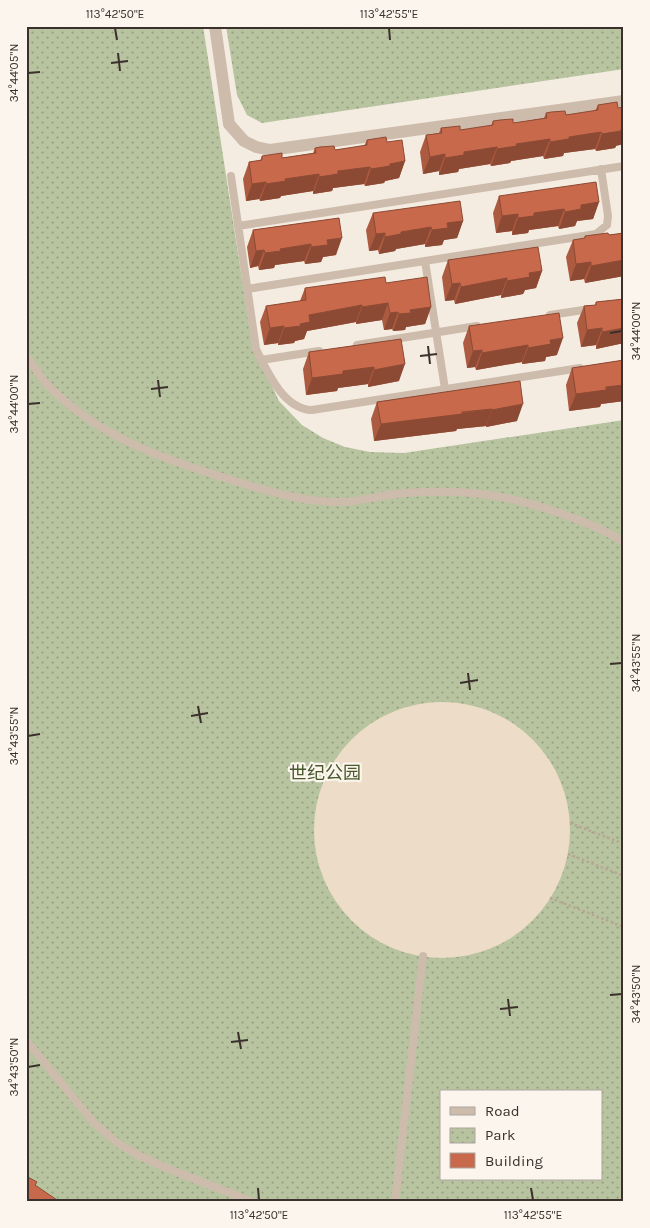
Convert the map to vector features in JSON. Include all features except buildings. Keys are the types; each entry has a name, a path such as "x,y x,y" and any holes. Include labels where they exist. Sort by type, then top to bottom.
{"street":[{"path":"215,26 229,124 244,141 256,147 270,150 624,101"}],"lane":[{"path":"238,226 624,166"},
{"path":"247,289 596,234 607,225 608,216 601,169"},
{"path":"231,176 256,349 284,396 304,410 586,367"},
{"path":"425,261 445,389"},
{"path":"545,316 594,308"},
{"path":"349,346 486,325"},
{"path":"262,360 330,349"},
{"path":"26,356 45,382 57,394 83,415 113,434 130,444 160,456 218,476 288,496 338,502 432,491 478,492 506,496 580,520 624,542"},
{"path":"395,1202 423,956"},
{"path":"26,1040 94,1123 119,1144 164,1167 253,1202"}],"path":[{"path":"570,823 624,844"},
{"path":"568,854 624,876"},
{"path":"550,898 624,927"}],"green space":[{"name":"世纪公园","path":"26,26 203,26 252,344 279,401 302,425 323,438 345,447 370,452 404,453 624,420 624,1202 33,1202 26,1197"},
{"path":"226,26 624,26 624,69 262,123 247,115 237,95"}],"shaded area":[{"path":"442,702 479,708 502,717 523,731 541,749 560,781 567,805 570,830 564,867 555,890 541,911 523,929 491,948 467,955 442,958 405,952 382,943 361,929 343,911 324,879 317,855 314,830 320,793 329,770 343,749 361,731 393,712 417,705"}]}
